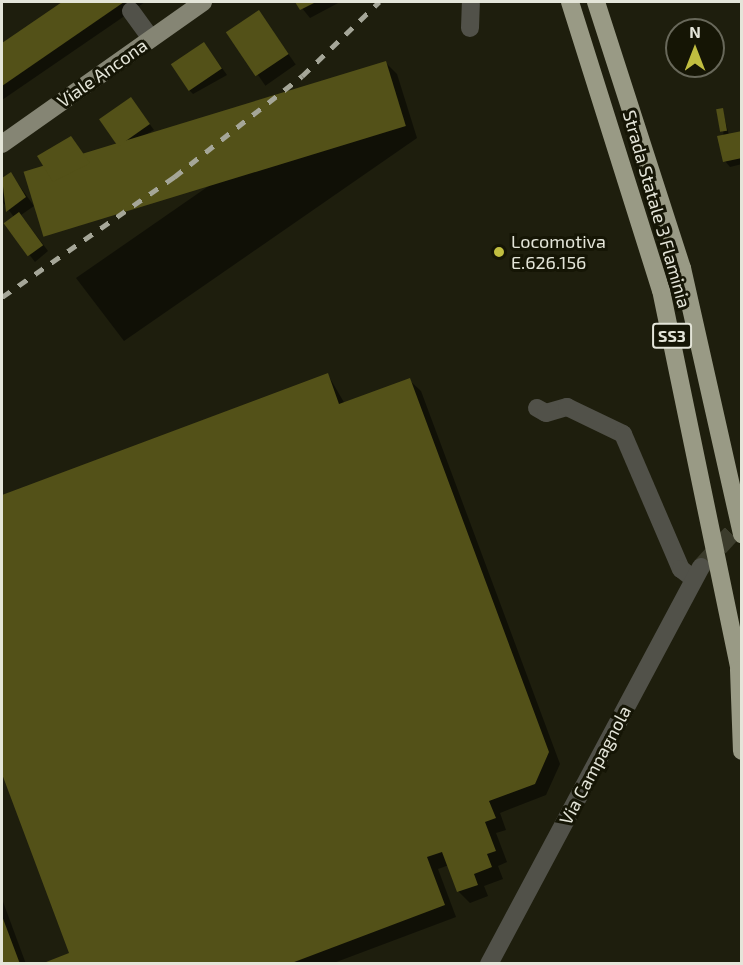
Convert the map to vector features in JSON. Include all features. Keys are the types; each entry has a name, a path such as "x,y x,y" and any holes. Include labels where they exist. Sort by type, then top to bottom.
{"highway":[{"name":"Strada Statale 3 Flaminia","path":"570,2 661,290 740,672 741,751"},
{"name":"Strada Statale 3 Flaminia","path":"596,2 682,268 741,534"}],"main road":[{"name":"Viale Ancona","path":"2,142 203,2"}],"street":[{"path":"470,28 471,4"},
{"path":"131,11 150,39"},
{"name":"Via Campagnola","path":"489,963 698,573 681,569 623,434 567,407 546,413 537,408"}],"building":[{"path":"62,2 124,2 2,86 2,43"},
{"path":"295,2 316,2 300,10"},
{"path":"259,10 289,54 255,76 226,32"},
{"path":"204,42 222,69 189,91 171,64"},
{"path":"386,61 406,126 43,237 24,172"},
{"path":"131,97 150,124 118,146 99,119"},
{"path":"723,108 727,131 720,132 716,109"},
{"path":"742,131 742,158 723,162 717,136"},
{"path":"71,136 90,163 53,182 37,156"},
{"path":"11,172 26,197 6,212 2,178"},
{"path":"19,212 43,245 28,256 4,223"},
{"path":"328,373 339,404 410,378 549,752 535,784 489,801 496,818 485,822 496,851 487,854 492,867 474,874 478,885 457,892 442,852 427,857 445,905 289,964 41,964 69,953 2,774 2,495"},
{"path":"2,916 20,964 2,964"}],"tunnel":[{"path":"701,567 742,522"}],"railway":[{"path":"2,297 174,177 302,76 379,2"}],"place":[{"name":"Locomotiva E.626.156","path":"499,252"}]}
